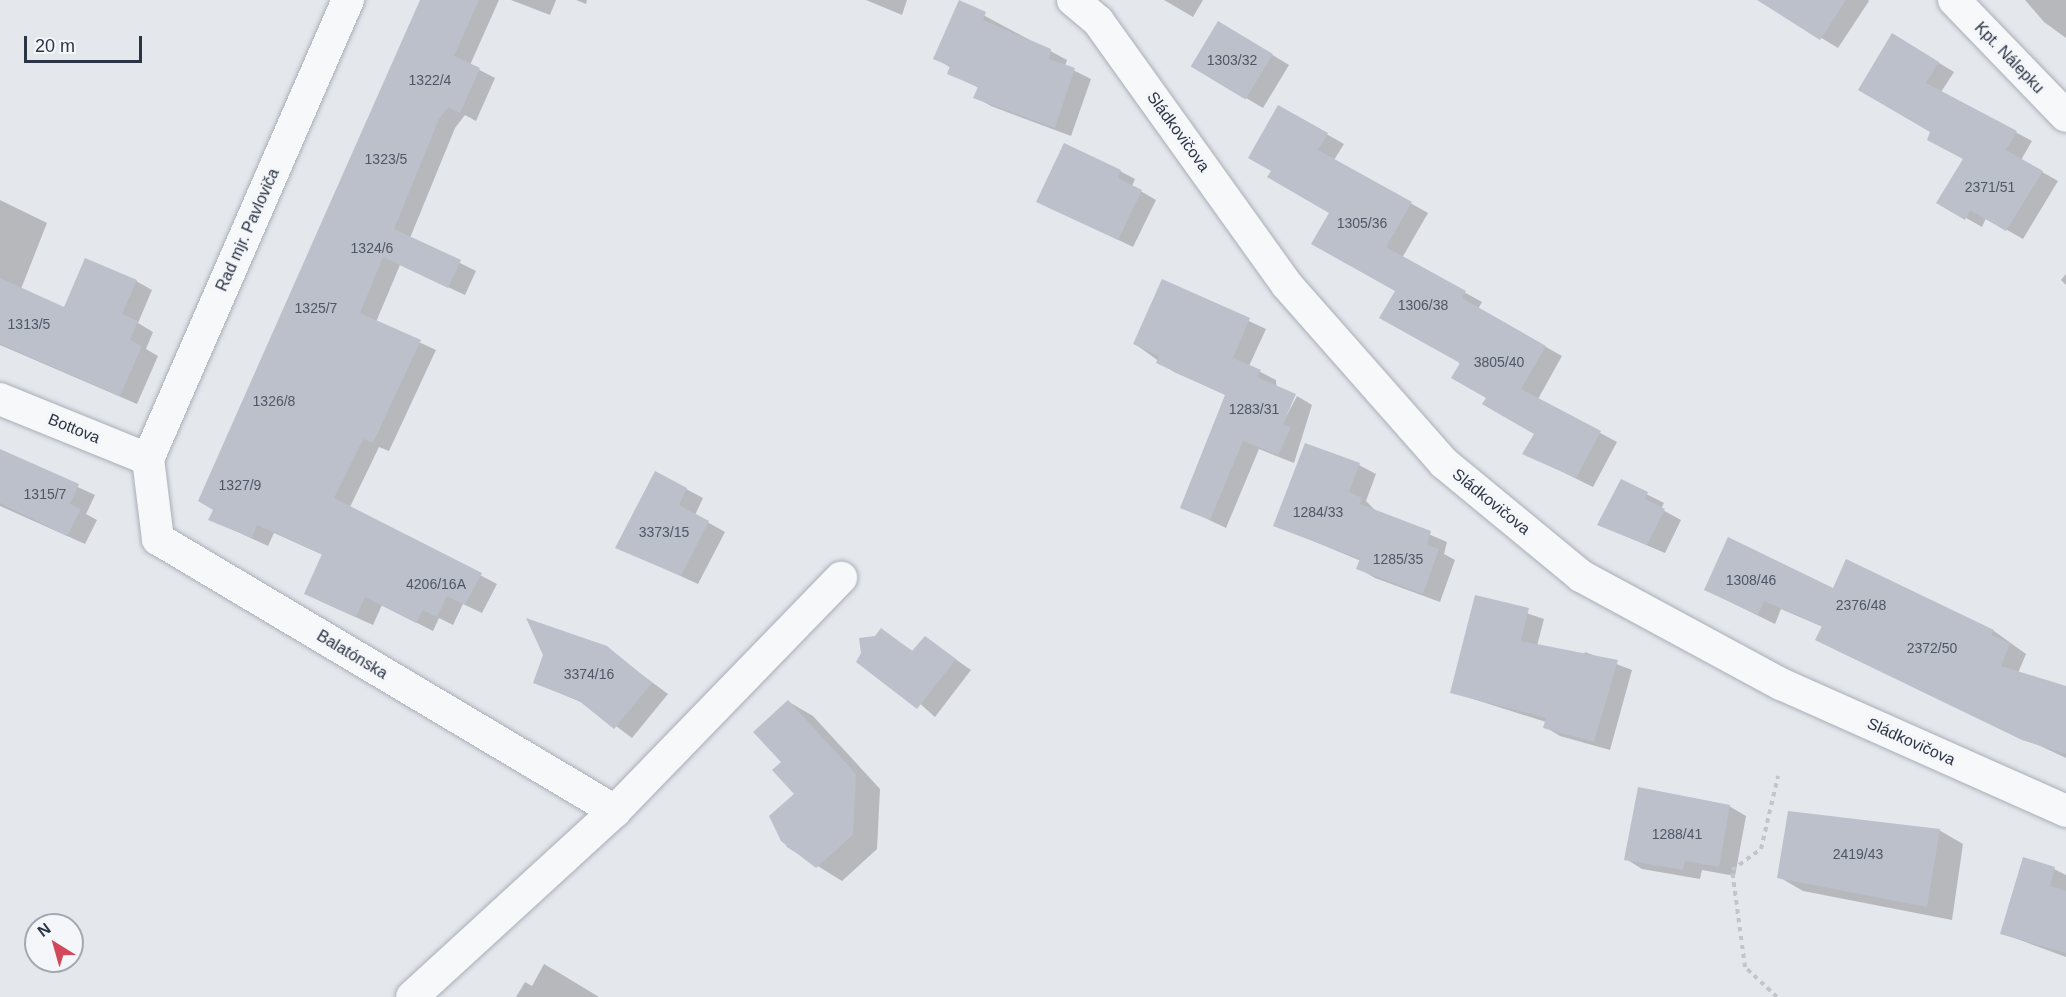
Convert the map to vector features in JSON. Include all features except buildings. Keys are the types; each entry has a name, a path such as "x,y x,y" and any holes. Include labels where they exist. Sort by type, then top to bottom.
{"street":[{"name":"Rad mjr. Pavloviča","path":"148,459 348,0"},
{"name":"Sládkovičova","path":"1073,0 1098,21 1287,285 1420,436 1444,463 1581,576 1780,684 2066,811"},
{"name":"Kpt. Nálepku","path":"1954,0 2066,116"},
{"name":"Bottova","path":"0,399 148,459"},
{"name":"Balatónska","path":"148,459 158,539 615,811"},
{"path":"412,997 615,811 841,578"}],"path":[{"path":"1777,997 1745,967 1732,870 1761,849 1778,776"}]}
